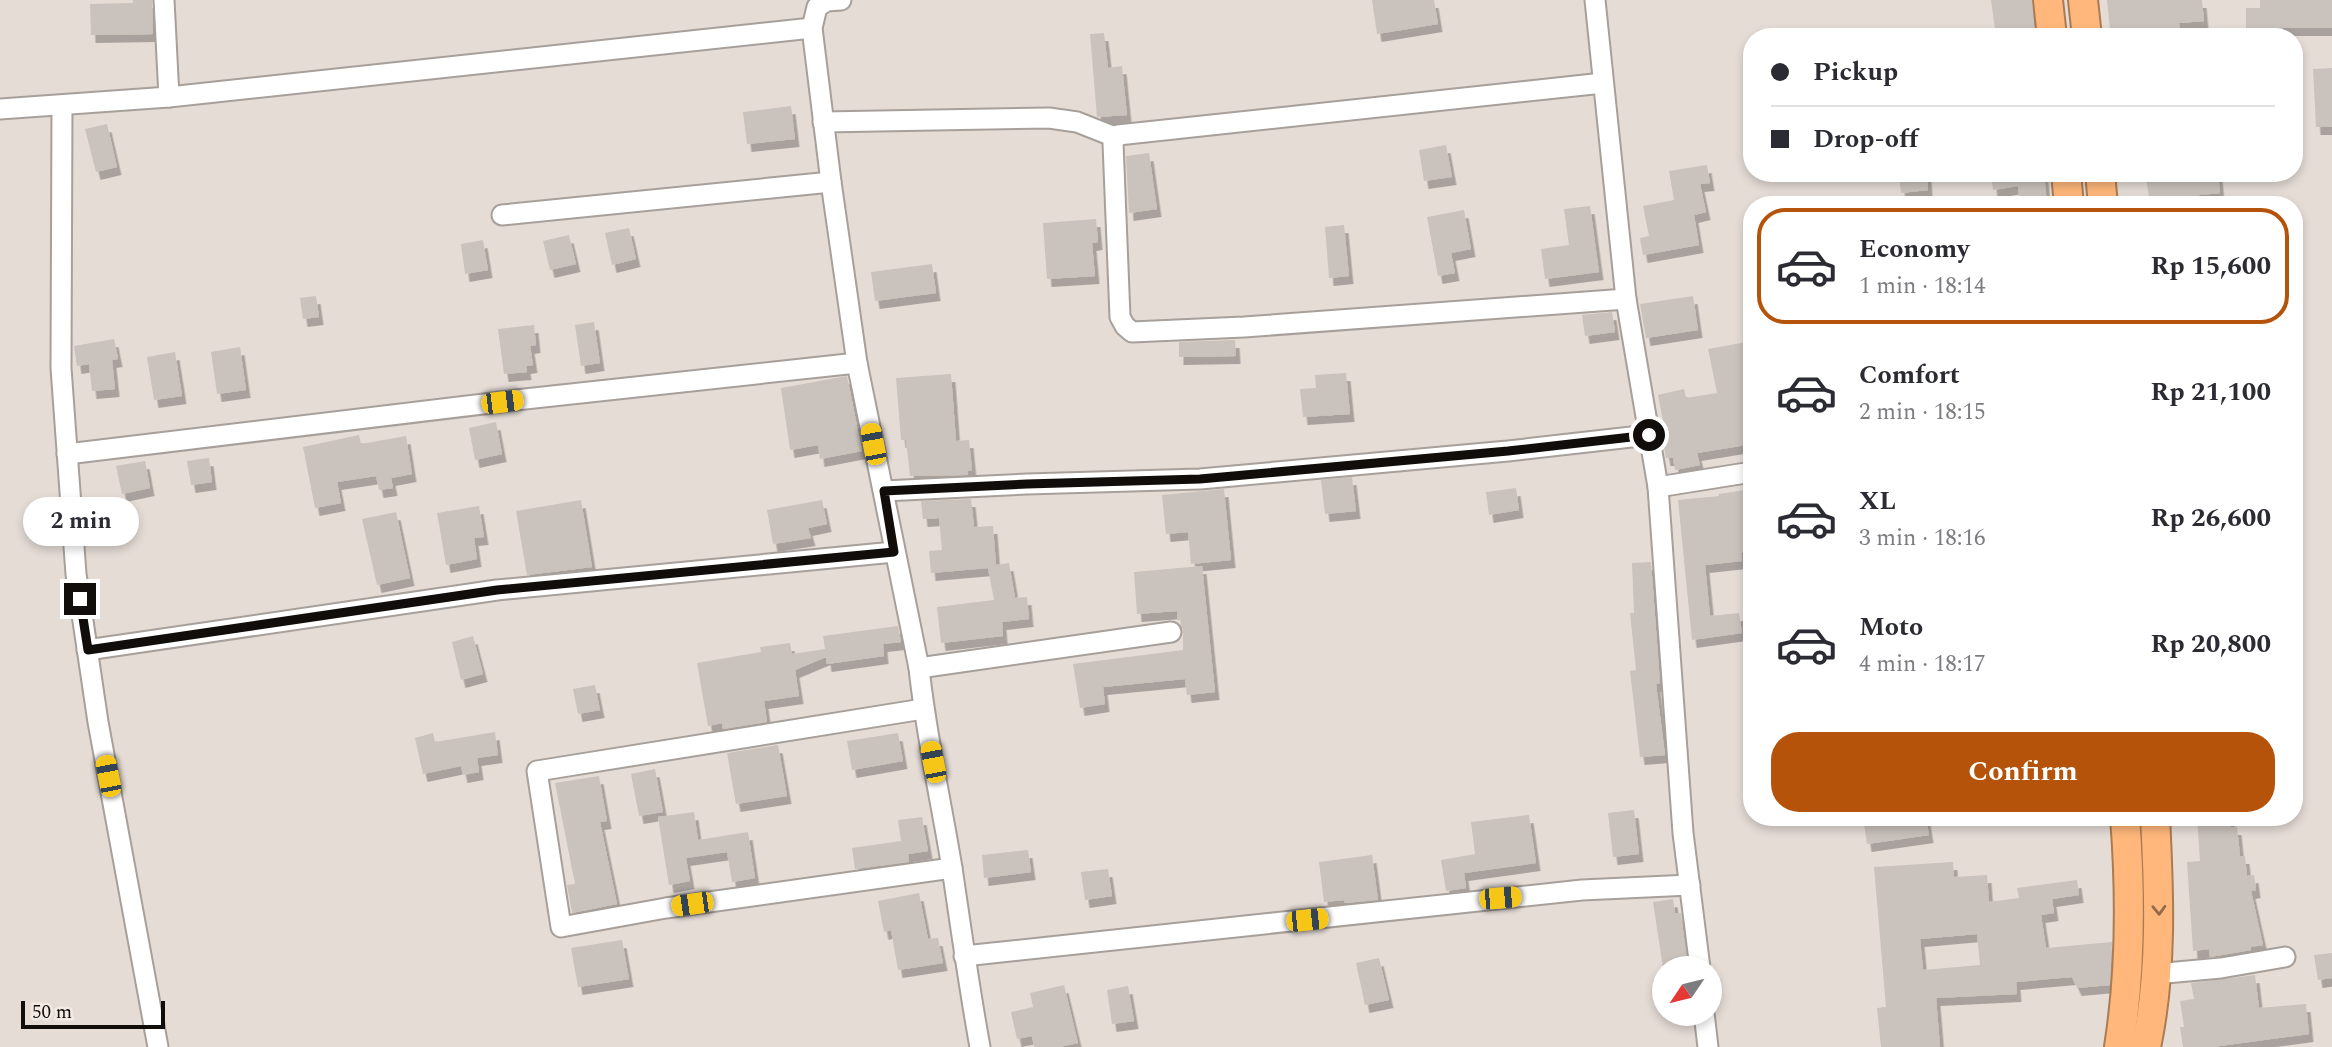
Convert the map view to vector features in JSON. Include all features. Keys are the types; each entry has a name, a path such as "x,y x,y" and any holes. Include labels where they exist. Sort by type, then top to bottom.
{"highway":[{"path":"2048,0 2051,28"},
{"path":"2083,0 2086,28"},
{"path":"2119,1047 2127,993 2129,859 2126,826"},
{"path":"2146,1047 2151,1023 2159,932 2155,826"},
{"path":"2129,859 2157,856"}],"street":[{"path":"164,0 169,97"},
{"path":"0,109 169,97 811,13 824,2 841,0"},
{"path":"1595,0 1626,299 1658,487 1680,795 1699,956"},
{"path":"811,13 823,122 857,363 919,668 923,709 952,868 980,1047"},
{"path":"1603,83 1122,133 1115,137 1113,143 1120,317 1132,332 1269,325 1626,299"},
{"path":"62,105 61,369 76,574 98,722 158,1047"},
{"path":"823,122 1049,118 1077,122 1115,137"},
{"path":"502,215 831,181"},
{"path":"67,454 525,399 857,363"},
{"path":"884,491 1200,479 1508,451 1649,435"},
{"path":"1658,487 1743,473"},
{"path":"88,650 497,590 894,552"},
{"path":"919,668 1171,632"},
{"path":"923,709 537,771 561,927 666,908 952,868"},
{"path":"964,956 1582,890 1690,885"},
{"path":"2155,974 2221,968 2285,957"},
{"path":"1705,1026 1707,1047"}],"building":[{"path":"133,0 152,0 153,34 91,35 90,4 133,3"},
{"path":"1372,0 1434,0 1438,24 1377,34"},
{"path":"1991,0 2032,0 2034,28 1995,28"},
{"path":"2107,0 2202,0 2204,21 2179,23 2179,28 2110,28"},
{"path":"2260,0 2332,0 2332,28 2246,28 2246,8 2260,8"},
{"path":"1104,33 1108,68 1122,66 1127,115 1097,117 1090,34"},
{"path":"2332,68 2332,127 2316,127 2313,69"},
{"path":"791,106 795,139 747,144 743,112"},
{"path":"107,124 117,167 96,172 85,129"},
{"path":"1446,145 1452,177 1424,181 1419,150"},
{"path":"1149,153 1157,209 1129,213 1126,156"},
{"path":"1707,165 1710,183 1700,184 1706,212 1694,215 1699,245 1643,255 1640,238 1649,236 1643,206 1674,200 1669,171"},
{"path":"1900,182 1928,182 1928,190 1901,193"},
{"path":"1992,182 2045,182 2046,196 2019,196 2018,186 1993,190"},
{"path":"2147,182 2219,182 2220,193 2199,196 2149,196"},
{"path":"1590,206 1599,272 1545,279 1541,249 1569,245 1564,209"},
{"path":"1464,210 1471,249 1451,253 1455,273 1438,276 1427,217"},
{"path":"1096,219 1098,242 1092,243 1095,276 1047,279 1043,223"},
{"path":"1344,225 1349,276 1329,278 1325,227"},
{"path":"629,228 636,259 612,265 605,233"},
{"path":"569,235 576,264 550,270 543,241"},
{"path":"483,240 488,270 465,274 461,244"},
{"path":"932,264 936,293 875,301 871,272"},
{"path":"316,296 319,317 303,319 300,298"},
{"path":"1693,296 1698,330 1646,338 1640,304"},
{"path":"1612,312 1615,332 1585,336 1582,315"},
{"path":"594,322 600,363 581,366 575,325"},
{"path":"534,325 536,345 530,346 533,365 526,366 527,372 504,374 498,329"},
{"path":"114,339 118,359 112,360 115,389 92,391 89,364 77,366 74,346"},
{"path":"1235,340 1236,356 1179,357 1179,342"},
{"path":"1743,343 1743,445 1697,453 1700,465 1675,470 1673,458 1666,458 1662,437 1666,436 1658,395 1684,389 1686,398 1717,393 1708,349"},
{"path":"240,347 246,390 217,394 211,352"},
{"path":"175,352 182,396 154,400 147,357"},
{"path":"1346,373 1350,414 1303,417 1300,389 1316,388 1315,375"},
{"path":"951,374 956,441 969,440 972,470 968,471 968,475 910,476 906,440 901,440 896,378"},
{"path":"847,376 862,451 820,459 818,445 790,450 781,388"},
{"path":"496,422 502,454 475,460 469,428"},
{"path":"359,435 361,444 406,436 412,474 391,478 393,488 379,490 376,476 337,482 341,503 315,508 303,447"},
{"path":"209,458 212,482 191,485 187,461"},
{"path":"145,461 150,488 122,494 116,466"},
{"path":"1352,477 1356,511 1325,514 1321,480"},
{"path":"1516,488 1519,510 1489,515 1486,492"},
{"path":"1224,489 1231,560 1191,564 1188,532 1166,534 1162,495"},
{"path":"1743,490 1743,553 1742,561 1705,565 1710,616 1739,613 1742,633 1692,640 1678,500"},
{"path":"971,499 974,527 993,526 996,565 1009,563 1015,598 1027,597 1029,619 1002,622 1003,636 941,643 937,607 994,600 988,568 931,573 929,551 942,550 939,518 923,519 921,501"},
{"path":"581,500 592,567 527,575 516,511"},
{"path":"822,500 827,524 808,528 811,538 773,544 767,510"},
{"path":"479,506 484,537 474,538 477,559 446,565 437,513"},
{"path":"396,512 410,578 377,585 362,519"},
{"path":"1651,562 1660,683 1656,684 1665,755 1640,757 1630,671 1636,670 1630,613 1634,613 1632,563"},
{"path":"1202,566 1215,692 1187,695 1185,679 1103,687 1105,704 1080,708 1073,664 1183,650 1183,630 1180,620 1177,620 1177,611 1137,614 1134,572"},
{"path":"898,626 901,642 883,644 884,656 827,664 826,657 795,670 799,696 764,701 767,722 723,729 722,723 708,726 697,663 761,652 760,647 790,643 792,654 825,649 823,636"},
{"path":"473,636 483,674 461,680 452,642"},
{"path":"595,685 600,710 578,714 573,689"},
{"path":"495,732 498,755 477,758 479,772 463,775 461,766 423,774 415,738 433,733 435,742"},
{"path":"898,733 903,761 852,770 847,741"},
{"path":"778,745 787,796 736,804 727,753"},
{"path":"655,769 663,812 639,816 631,774"},
{"path":"599,776 607,821 600,822 617,904 572,913 567,885 575,884 555,783"},
{"path":"1634,810 1639,854 1613,857 1608,813"},
{"path":"694,812 698,840 748,832 755,878 732,882 727,852 686,858 690,881 669,885 658,817"},
{"path":"1529,815 1536,863 1464,873 1466,888 1446,891 1441,860 1475,854 1471,822"},
{"path":"922,817 928,851 908,854 909,862 855,869 852,848 901,841 898,820"},
{"path":"1864,826 1928,826 1929,835 1867,844"},
{"path":"2198,826 2237,827 2240,856 2245,856 2247,876 2254,875 2256,890 2251,891 2263,945 2251,947 2251,950 2210,957 2209,949 2193,951 2187,862 2200,861"},
{"path":"1028,850 1031,872 984,878 982,855"},
{"path":"1372,855 1378,900 1324,902 1319,862"},
{"path":"1953,862 1954,877 1987,875 1989,902 2019,898 2017,888 2077,880 2079,895 2052,899 2054,913 2041,915 2046,948 2112,942 2110,985 2077,988 2072,977 2016,982 2017,994 1936,998 1940,1047 1881,1047 1877,1008 1886,1007 1874,867","holes":["1977,934 1980,965 1923,970 1920,939"]},
{"path":"1108,869 1112,896 1085,900 1081,872"},
{"path":"919,893 928,939 938,938 943,963 898,970 891,930 884,932 878,901"},
{"path":"1673,899 1675,913 1681,913 1686,956 1661,956 1653,902"},
{"path":"622,940 629,979 578,987 571,948"},
{"path":"2332,953 2332,978 2318,980 2314,955"},
{"path":"1379,958 1389,1000 1365,1005 1356,963"},
{"path":"2255,975 2259,1008 2306,1004 2309,1034 2212,1047 2183,1047 2180,1027 2184,1027 2180,1001 2194,999 2191,983"},
{"path":"1064,985 1078,1043 1059,1047 1034,1047 1032,1036 1017,1039 1011,1012 1033,1007 1030,993"},
{"path":"1128,986 1134,1021 1112,1024 1107,990"}],"route":[{"path":"80,599 88,650 497,590 894,552 884,491 1200,479 1508,451 1649,435"}]}
